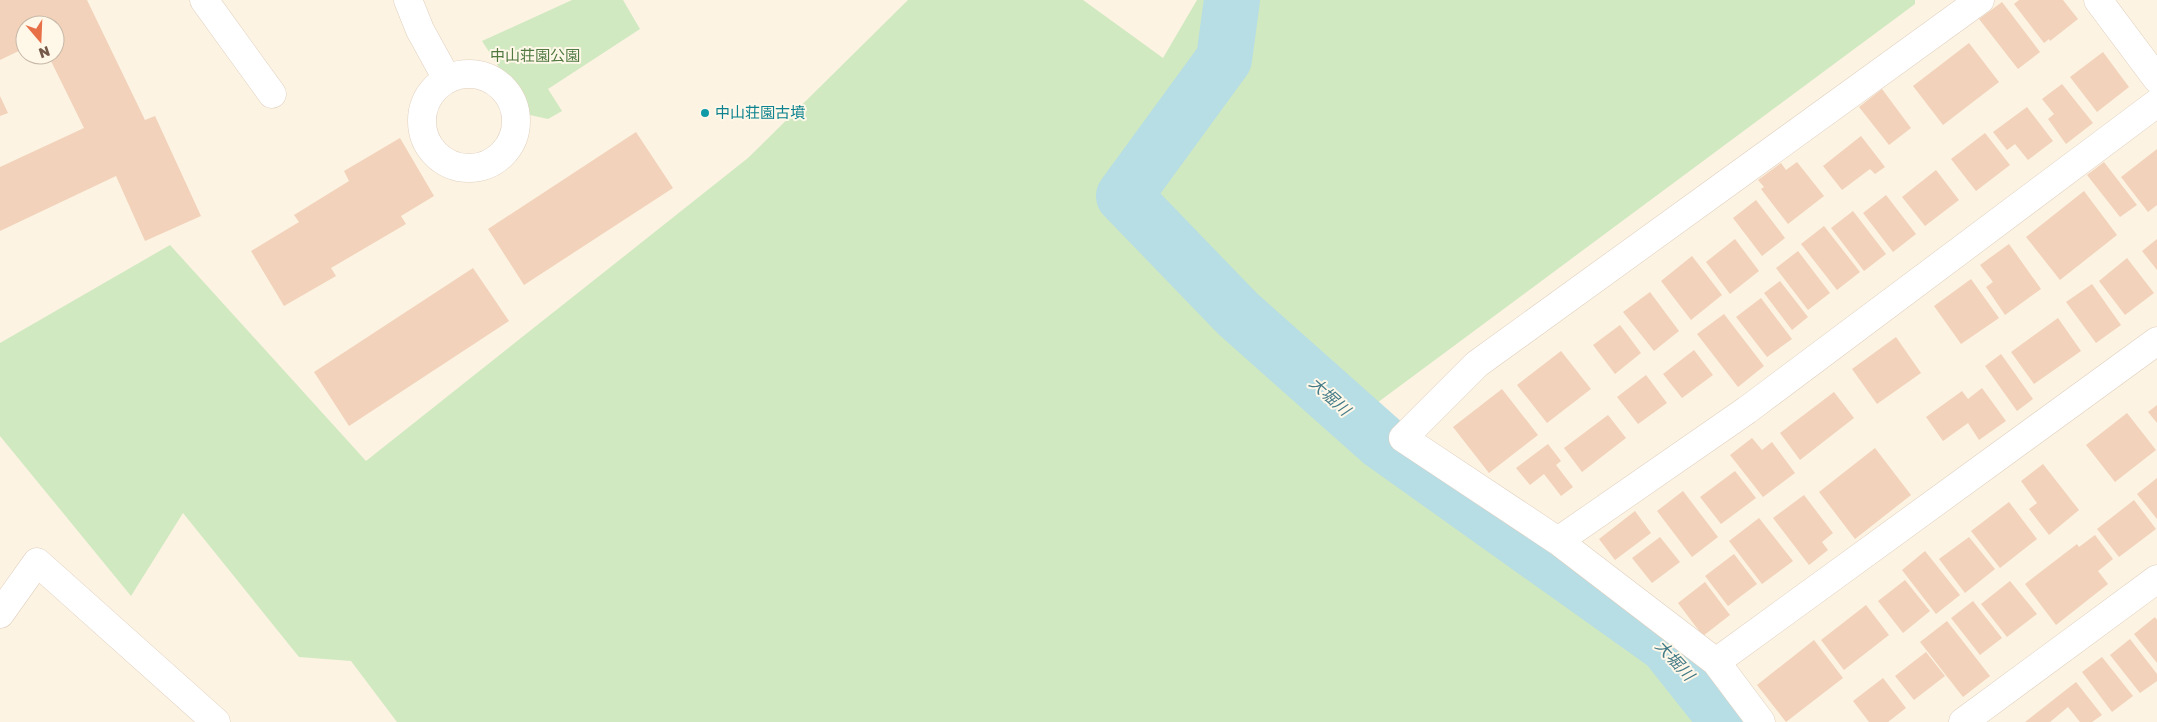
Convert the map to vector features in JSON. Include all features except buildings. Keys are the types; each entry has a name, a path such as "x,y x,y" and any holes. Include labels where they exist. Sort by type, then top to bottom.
{"street":[{"path":"204,0 272,94"},
{"path":"408,0 420,30 447,80"},
{"path":"1761,722 1716,662 1558,541 1403,438 1477,364 1980,0"},
{"path":"2098,0 2157,79"},
{"path":"1558,541 1747,410 2157,103"},
{"path":"1716,662 2157,341"},
{"path":"0,614 37,562 216,722"},
{"path":"1963,722 2157,579"}],"green space":[{"name":"中山荘園公園","path":"572,0 623,0 640,29 548,89 562,111 548,119 530,115 482,41"},
{"path":"908,0 1083,0 1163,58 1197,0 1915,0 1915,4 1358,417 1677,688 1708,722 397,722 351,661 299,657 183,513 131,596 0,436 0,343 170,245 366,461 748,158"}],"waterway":[{"name":"大堀川","path":"1232,0 1224,59 1124,196 1238,314 1382,442 1667,645 1728,722"}],"place":[{"name":"中山荘園古墳","path":"705,113"}]}
